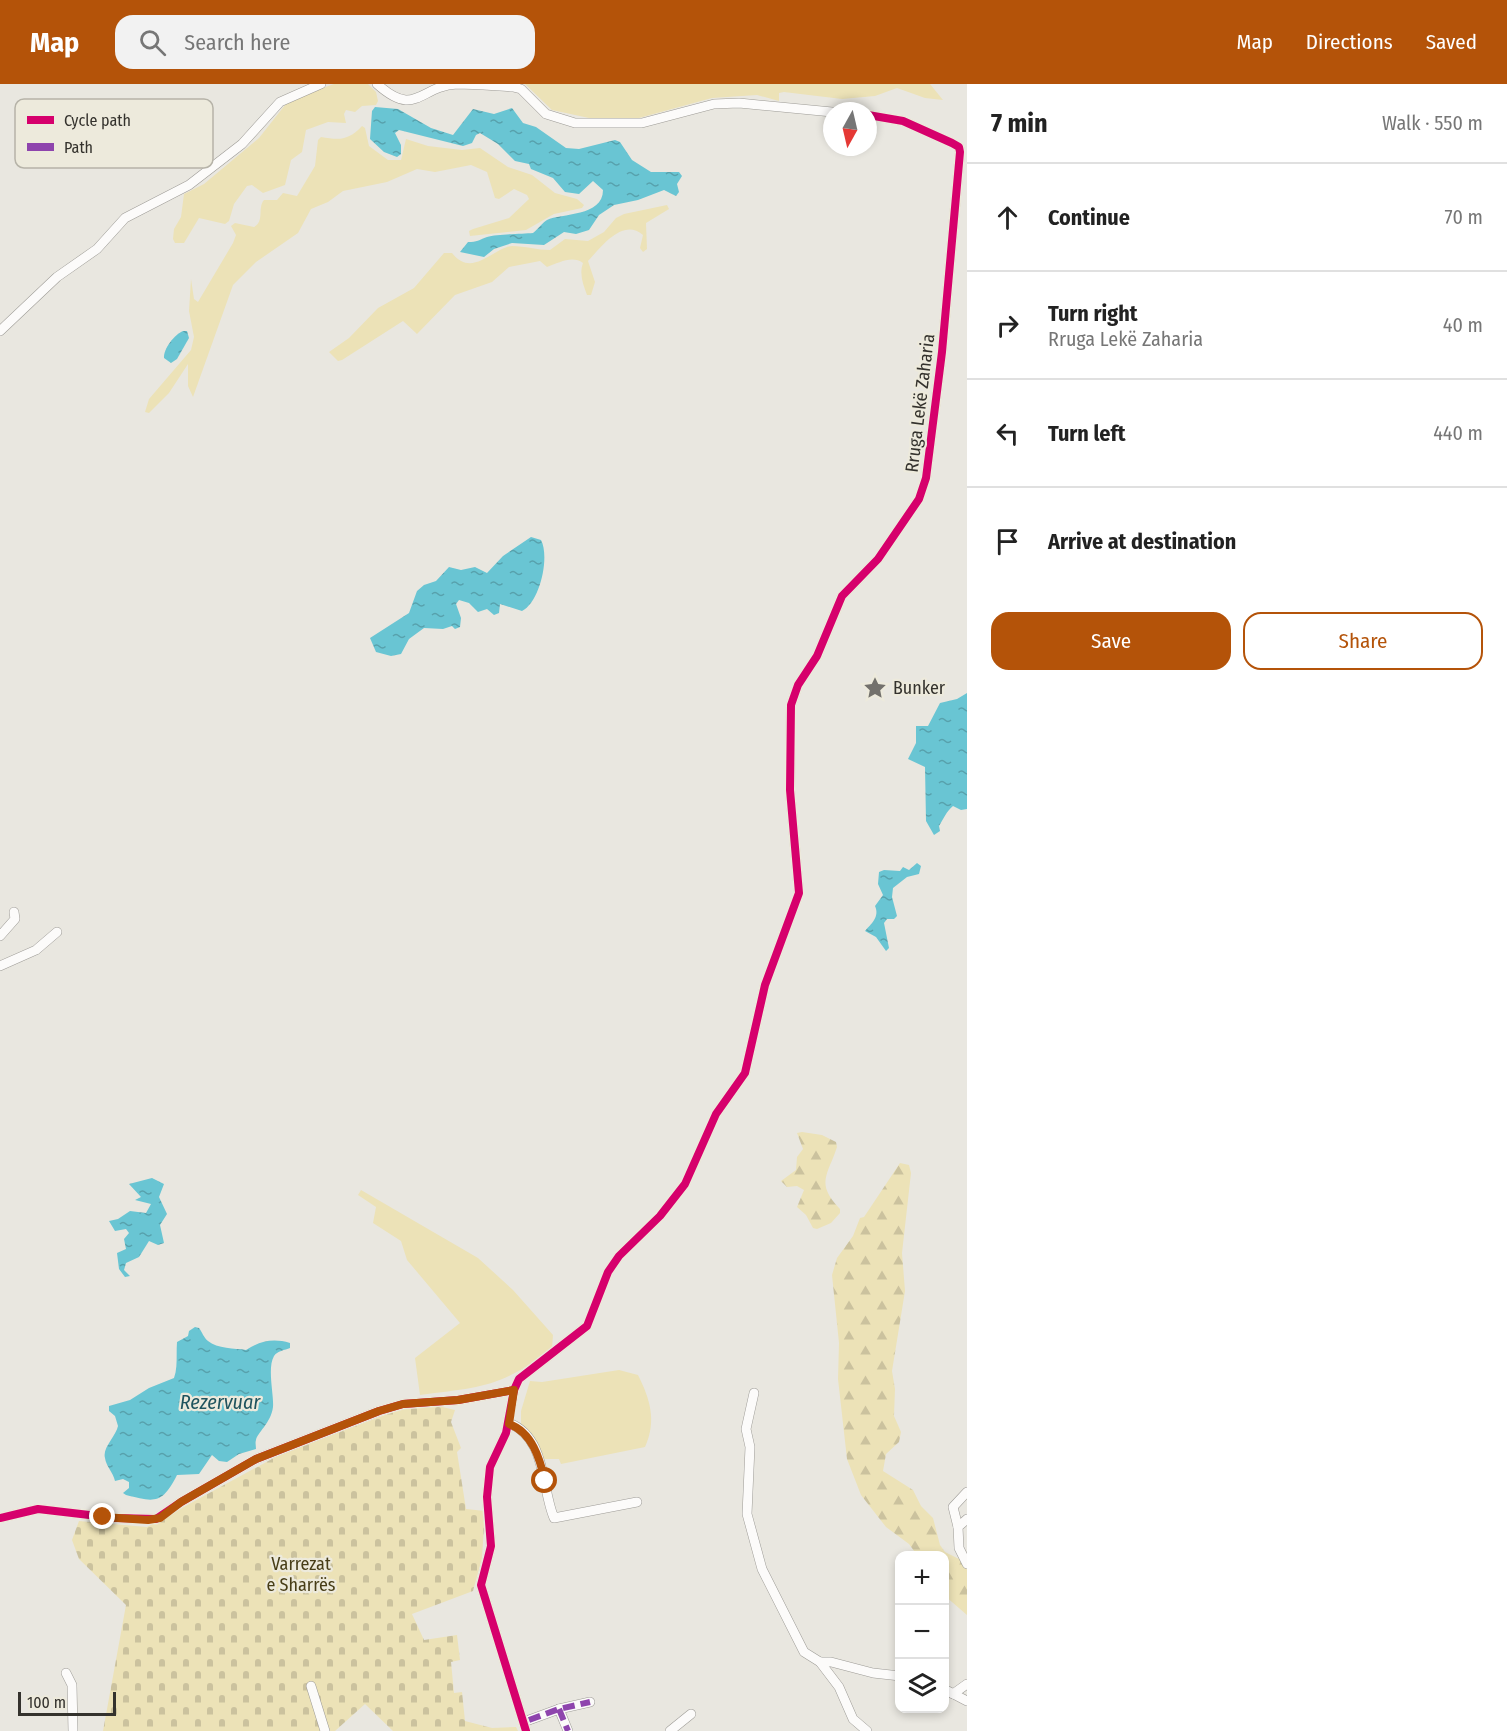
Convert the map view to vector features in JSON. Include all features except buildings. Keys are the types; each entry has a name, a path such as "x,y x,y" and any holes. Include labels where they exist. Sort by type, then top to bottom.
{"street":[{"path":"213,166 242,144 280,102 321,84"},
{"path":"377,84 389,95 408,101 456,84 513,87 521,89 546,114 575,123 642,123 714,104 766,105 823,111"},
{"name":"Rruga Lekë Zaharia","path":"514,1390 525,1373 587,1326 608,1272 619,1256 660,1216 685,1184 716,1114 745,1073 765,985 799,893 790,790 791,705 798,685 817,656 842,596 850,586 869,571 884,551 919,499 926,478 942,352 960,152 959,147 952,143 903,121 877,117"},
{"path":"0,331 57,277 96,249 125,218 189,185 211,168"},
{"path":"0,936 15,919 14,912"},
{"path":"0,966 36,950 57,932"},
{"path":"0,1518 38,1509 115,1518 156,1519 256,1459 379,1411 403,1404 458,1400 514,1390 509,1424 488,1476 491,1546 481,1582 526,1731"},
{"path":"754,1393 746,1429 750,1447 747,1514 762,1569 801,1647 820,1662 839,1687 853,1719 867,1731"},
{"path":"509,1424 522,1430 533,1446 554,1518 637,1502"},
{"path":"967,1492 953,1507 958,1527 959,1548 967,1564"},
{"path":"958,1527 967,1519"},
{"path":"820,1662 831,1662 873,1673 895,1675"},
{"path":"66,1672 72,1685 73,1731"},
{"path":"949,1692 967,1684"},
{"path":"311,1686 325,1731"},
{"path":"949,1692 967,1701"},
{"path":"529,1720 559,1709 590,1702"},
{"path":"559,1709 568,1731"},
{"path":"670,1731 690,1714"}],"green space":[{"path":"334,84 368,84 376,92 378,101 376,105 362,106 355,112 346,110 344,114 346,123 328,122 306,130 302,152 291,160 285,185 263,193 252,185 247,186 234,204 229,221 225,224 199,218 184,243 175,243 174,229 181,217 184,194 204,184 259,138 289,100"},
{"path":"525,84 930,84 943,100 925,98 897,88 875,96 842,99 784,92 779,93 779,101 757,95 712,98 639,118 589,118 552,110"},
{"path":"362,126 365,128 369,146 388,160 401,160 406,139 428,146 462,150 480,148 508,167 532,175 555,193 577,199 584,205 582,208 554,214 526,230 470,236 469,231 473,229 509,218 529,199 527,195 514,189 499,199 495,198 487,172 471,165 435,172 417,169 387,182 343,191 328,202 311,209 298,233 256,262 233,285 193,397 188,386 188,364 169,393 149,413 145,412 149,399 191,350 194,337 189,311 191,279 194,299 198,302 233,243 236,235 231,226 235,223 254,227 259,221 264,200 277,200 283,193 297,196 315,166 318,140 321,137 338,139 348,137"},
{"path":"667,205 669,209 646,223 647,249 643,252 640,248 643,235 635,230 628,230 613,236 588,261 595,282 591,295 587,295 581,275 583,263 579,261 565,260 547,267 540,261 509,267 492,282 455,295 417,334 403,321 342,360 338,361 329,352 349,338 378,308 414,288 444,253 452,253 467,263 483,260 512,246 550,250 565,239 588,241 604,232 616,218 624,214"},
{"path":"797,1133 822,1135 836,1142 837,1147 827,1172 826,1185 840,1213 831,1223 817,1229 813,1228 806,1215 797,1207 804,1190 797,1186 787,1187 781,1181 796,1170 797,1157 803,1149"},
{"path":"900,1163 909,1165 911,1173 902,1253 905,1291 892,1371 895,1389 894,1416 901,1432 899,1442 886,1454 883,1471 913,1490 921,1506 933,1518 940,1545 944,1551 914,1551 909,1544 886,1527 861,1495 847,1459 838,1379 839,1343 832,1275 837,1258 853,1236 860,1218 864,1217"},
{"path":"361,1190 478,1258 513,1290 553,1335 552,1348 518,1371 490,1384 420,1395 415,1358 460,1323 407,1260 401,1241 373,1223 376,1207 358,1195"},
{"path":"619,1370 638,1375 649,1401 651,1428 645,1447 561,1464 559,1459 541,1459 533,1441 521,1424 521,1411 530,1381 542,1382"},
{"name":"Varrezat e Sharrës","path":"438,1406 455,1410 451,1422 461,1448 457,1452 466,1509 485,1511 482,1558 473,1591 412,1614 424,1640 457,1635 460,1660 451,1662 454,1693 462,1692 465,1721 492,1728 516,1727 518,1731 393,1731 365,1704 335,1731 103,1731 126,1605 79,1559 72,1540 79,1521 147,1527 281,1454 401,1409"},
{"path":"949,1554 967,1563 967,1615 949,1599"}],"water":[{"path":"375,107 398,109 431,128 453,135 473,109 494,114 512,108 523,123 536,127 566,148 579,149 615,140 620,142 632,160 651,172 679,172 682,176 677,184 679,192 676,196 664,190 638,200 614,205 599,215 589,230 576,234 564,232 544,245 512,243 494,249 484,257 460,252 468,242 497,235 533,233 547,220 589,210 601,199 603,190 593,181 579,194 565,192 553,178 531,169 529,164 515,161 498,144 480,133 476,135 472,143 463,146 399,130 395,133 401,145 401,154 397,157 384,152 370,139 372,111"},
{"path":"187,331 189,338 177,359 171,363 164,358 165,350 173,338"},
{"path":"531,537 541,540 544,548 544,568 534,598 522,611 500,604 499,613 494,615 487,609 478,612 469,603 459,600 456,604 461,618 460,627 455,629 452,626 443,629 424,628 409,639 401,654 391,656 376,652 370,638 409,613 417,591 424,585 436,581 449,567 461,570 475,567 487,573 503,556"},
{"path":"967,693 967,809 961,810 953,806 939,826 940,831 934,835 926,821 925,767 908,759 916,743 916,726 928,726 940,703 957,699"},
{"path":"917,863 921,866 919,874 907,877 893,888 892,897 897,916 894,919 887,919 884,923 889,948 886,951 876,937 865,931 874,920 875,906 883,895 878,884 879,872 900,871 903,867 909,870"},
{"path":"152,1178 164,1184 159,1197 167,1214 160,1225 164,1243 158,1245 149,1241 139,1257 126,1263 124,1270 130,1276 125,1277 119,1269 117,1253 126,1249 124,1239 129,1233 126,1229 115,1231 109,1221 118,1219 130,1211 146,1213 151,1204 135,1200 141,1197 129,1184"},
{"name":"Rezervuar","path":"195,1327 199,1328 212,1344 226,1348 246,1350 267,1341 290,1343 290,1348 277,1353 272,1361 273,1407 270,1418 257,1437 256,1449 239,1454 227,1462 219,1461 212,1455 199,1474 177,1475 167,1492 156,1499 126,1495 123,1493 129,1488 129,1482 123,1479 115,1481 105,1458 105,1450 118,1426 115,1416 109,1411 109,1406 130,1400 149,1388 174,1378 177,1342 188,1336 189,1331"}],"marked path":[{"path":"529,1720 559,1709 590,1702"},
{"path":"559,1709 568,1731"}],"cycle path":[{"path":"526,1731 481,1585 491,1546 487,1497 490,1467 506,1433 514,1390 519,1379 587,1326 608,1272 619,1256 660,1216 685,1184 716,1114 745,1073 765,985 799,893 790,790 791,705 798,685 817,656 842,596 878,559 919,499 926,478 942,352 960,152 959,147 952,143 903,121 877,117"},
{"path":"0,1518 38,1509 115,1518 156,1519 256,1459 379,1411 403,1404 458,1400 514,1390"}],"place":[{"name":"Bunker","path":"875,688"}],"route":[{"path":"103,1517 156,1519 164,1516 181,1502 281,1447 403,1404 458,1400 504,1390 514,1390 509,1424 522,1430 528,1437 537,1453 545,1481"}]}
